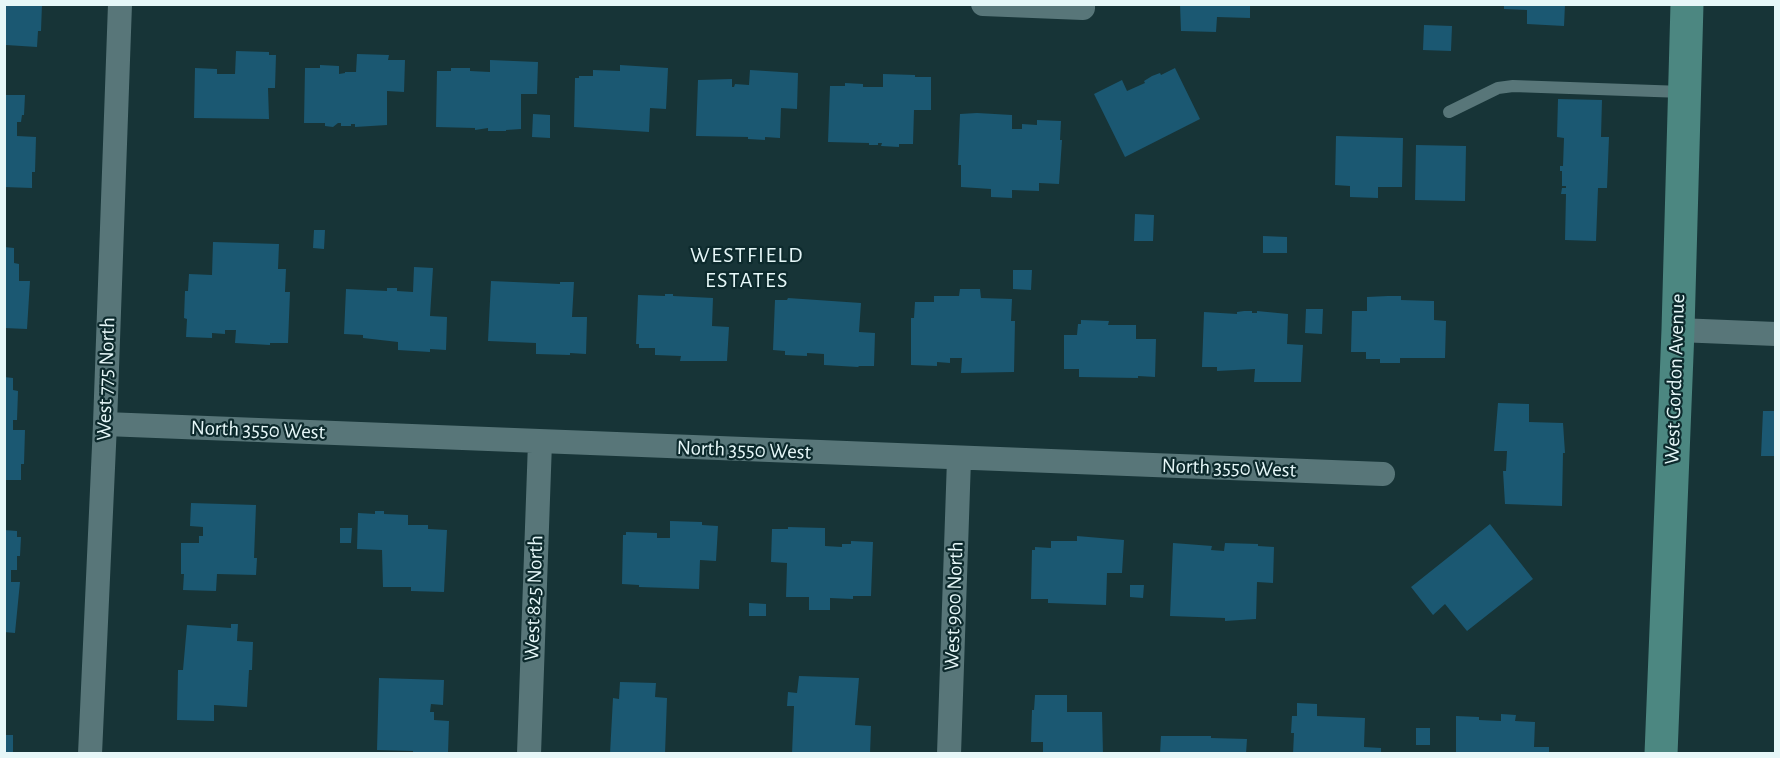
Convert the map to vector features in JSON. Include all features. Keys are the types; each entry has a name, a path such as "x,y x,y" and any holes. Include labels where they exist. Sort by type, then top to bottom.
{"main road":[{"name":"West Gordon Avenue","path":"1661,753 1678,330 1687,4"}],"street":[{"name":"West 775 North","path":"90,753 105,424 120,4"},
{"path":"983,4 1083,6"},
{"path":"1678,330 1776,334"},
{"name":"North 3550 West","path":"105,424 1383,474"},
{"name":"West 825 North","path":"529,753 540,442"},
{"name":"West 900 North","path":"949,753 959,459"}],"lane":[{"path":"1449,112 1498,88 1513,86 1684,92"}],"building":[{"path":"4,4 42,4 41,31 38,31 37,47 6,45"},
{"path":"1180,4 1250,4 1250,18 1217,17 1216,32 1181,31"},
{"path":"1504,4 1565,4 1564,26 1527,24 1527,10 1504,9"},
{"path":"1424,25 1452,26 1451,51 1423,50"},
{"path":"236,51 269,52 269,55 276,55 275,88 268,88 269,119 194,118 195,68 217,69 217,74 235,74"},
{"path":"357,54 389,55 388,60 405,60 404,92 387,91 387,125 355,127 355,124 341,126 341,123 338,123 333,127 325,126 325,123 304,123 305,68 320,68 320,65 339,66 339,74 356,72"},
{"path":"490,60 538,62 537,94 521,94 521,129 488,131 488,128 475,130 475,128 436,127 437,71 470,68 470,71 490,72"},
{"path":"620,65 668,68 666,109 650,108 649,132 574,127 575,78 593,76 593,70 620,71"},
{"path":"1175,68 1200,119 1125,157 1094,94 1122,80 1127,91 1145,83 1144,81 1152,76 1160,73 1161,75"},
{"path":"750,70 798,73 797,109 781,108 780,138 765,137 765,140 748,139 748,137 696,136 698,80 732,79 732,87 735,84 749,85"},
{"path":"883,74 931,77 931,110 914,110 913,144 899,144 899,147 881,146 882,143 869,145 869,143 828,142 830,86 845,86 845,83 863,84 863,87 883,87"},
{"path":"4,95 25,95 24,115 22,115 21,122 17,122 17,136 36,137 32,188 4,187"},
{"path":"1558,99 1602,100 1601,137 1609,137 1607,188 1598,188 1596,241 1565,240 1566,194 1561,194 1562,188 1566,186 1562,186 1562,171 1560,171 1560,166 1563,166 1564,138 1557,137"},
{"path":"533,114 550,115 550,138 532,137"},
{"path":"960,114 1012,115 1012,129 1022,129 1022,124 1037,125 1037,120 1061,121 1059,184 1039,183 1039,191 1012,190 1012,198 991,197 991,189 961,187 961,165 958,165"},
{"path":"1336,136 1403,138 1402,187 1378,187 1378,198 1350,197 1350,186 1335,185"},
{"path":"1416,145 1466,146 1465,201 1415,200"},
{"path":"1135,214 1154,215 1153,241 1134,241"},
{"path":"314,230 325,230 324,249 313,248"},
{"path":"1263,236 1287,237 1287,253 1263,253"},
{"path":"213,242 279,244 278,269 286,269 285,292 290,292 288,343 270,343 270,345 235,343 236,330 225,330 225,334 212,333 212,338 186,337 185,291 188,291 189,274 212,275"},
{"path":"4,247 14,248 14,263 19,264 19,281 30,281 27,329 4,328"},
{"path":"414,267 433,268 430,316 447,317 446,350 430,349 430,352 398,350 398,342 344,334 346,289 387,291 387,288 397,288 397,291 413,292"},
{"path":"1013,270 1032,270 1031,290 1013,289"},
{"path":"491,281 560,284 560,282 574,282 572,317 587,317 586,354 536,354 536,343 488,341"},
{"path":"960,289 980,289 981,298 1012,299 1011,321 1015,321 1014,372 961,373 962,358 950,358 950,363 937,362 937,366 911,365 911,318 914,318 915,302 934,302 934,296 959,296"},
{"path":"665,294 713,298 712,326 729,327 727,361 680,361 681,356 655,355 655,348 639,348 639,344 636,344 638,295 665,296"},
{"path":"1401,296 1401,300 1434,301 1434,320 1446,321 1445,358 1400,358 1400,363 1380,363 1380,359 1366,359 1366,352 1351,352 1352,311 1367,311 1367,297"},
{"path":"788,298 861,303 859,332 875,333 874,366 824,365 824,354 785,355 785,351 773,350 775,300 787,300"},
{"path":"1306,309 1323,309 1322,334 1305,333"},
{"path":"1204,312 1237,314 1237,312 1288,314 1287,344 1303,345 1301,382 1254,382 1255,369 1217,371 1217,367 1202,367"},
{"path":"1081,320 1109,321 1108,325 1136,325 1136,339 1156,339 1155,377 1079,377 1079,369 1064,369 1064,335 1077,335 1078,324 1081,324"},
{"path":"4,377 13,378 13,390 18,391 17,420 13,420 13,430 25,430 21,480 4,480"},
{"path":"1498,403 1529,404 1529,422 1563,423 1565,453 1563,453 1562,506 1505,504 1503,471 1506,471 1507,451 1494,451"},
{"path":"1763,411 1776,411 1776,456 1761,456"},
{"path":"191,503 256,505 254,558 257,558 256,575 217,574 216,591 183,590 181,543 199,543 199,536 203,536 203,527 190,526"},
{"path":"375,511 384,511 384,514 408,515 408,525 428,525 428,529 447,530 444,592 411,591 411,587 383,587 382,550 357,549 358,513 375,514"},
{"path":"670,521 702,522 702,525 718,526 716,561 700,560 699,589 639,587 639,585 622,584 623,535 626,535 626,532 657,533 657,538 670,538"},
{"path":"1490,524 1533,579 1467,631 1445,604 1433,615 1411,587"},
{"path":"788,527 825,528 825,546 842,547 842,544 851,544 851,541 873,542 871,596 853,596 853,599 830,598 830,610 809,610 809,597 786,597 787,563 771,562 772,529 788,529"},
{"path":"340,528 352,528 351,543 340,543"},
{"path":"4,530 17,531 17,537 21,537 17,570 11,570 11,582 20,582 15,633 4,632"},
{"path":"1077,536 1124,540 1122,573 1107,573 1106,605 1048,603 1048,599 1031,599 1032,550 1035,550 1035,547 1051,548 1051,541 1077,541"},
{"path":"1173,543 1212,546 1211,550 1224,551 1225,543 1274,547 1273,583 1257,582 1256,619 1225,621 1225,618 1170,616"},
{"path":"1130,585 1144,585 1143,598 1130,597"},
{"path":"749,603 766,604 766,616 749,616"},
{"path":"231,624 238,624 237,641 253,642 247,707 214,705 214,721 177,720 178,670 183,670 187,625 231,628"},
{"path":"799,676 859,678 855,725 871,726 870,754 792,754 794,706 787,706 788,692 797,693"},
{"path":"379,678 444,680 443,705 431,704 430,712 434,712 434,720 449,721 448,753 413,754 413,751 377,750"},
{"path":"620,682 656,683 655,697 667,698 665,754 610,754 613,698 619,699"},
{"path":"1035,695 1067,695 1067,712 1102,712 1103,754 1043,754 1043,742 1031,742"},
{"path":"1297,703 1317,704 1317,716 1365,718 1364,747 1381,748 1381,754 1293,754 1292,716 1297,716"},
{"path":"1501,714 1516,715 1515,721 1535,722 1534,747 1549,747 1549,754 1456,754 1456,716 1501,721"},
{"path":"1416,728 1430,728 1430,745 1416,745"},
{"path":"4,735 13,735 13,754 4,754"},
{"path":"1161,736 1247,739 1246,754 1160,754"}],"district":[{"name":"WESTFIELD ESTATES","path":"747,268"}]}
